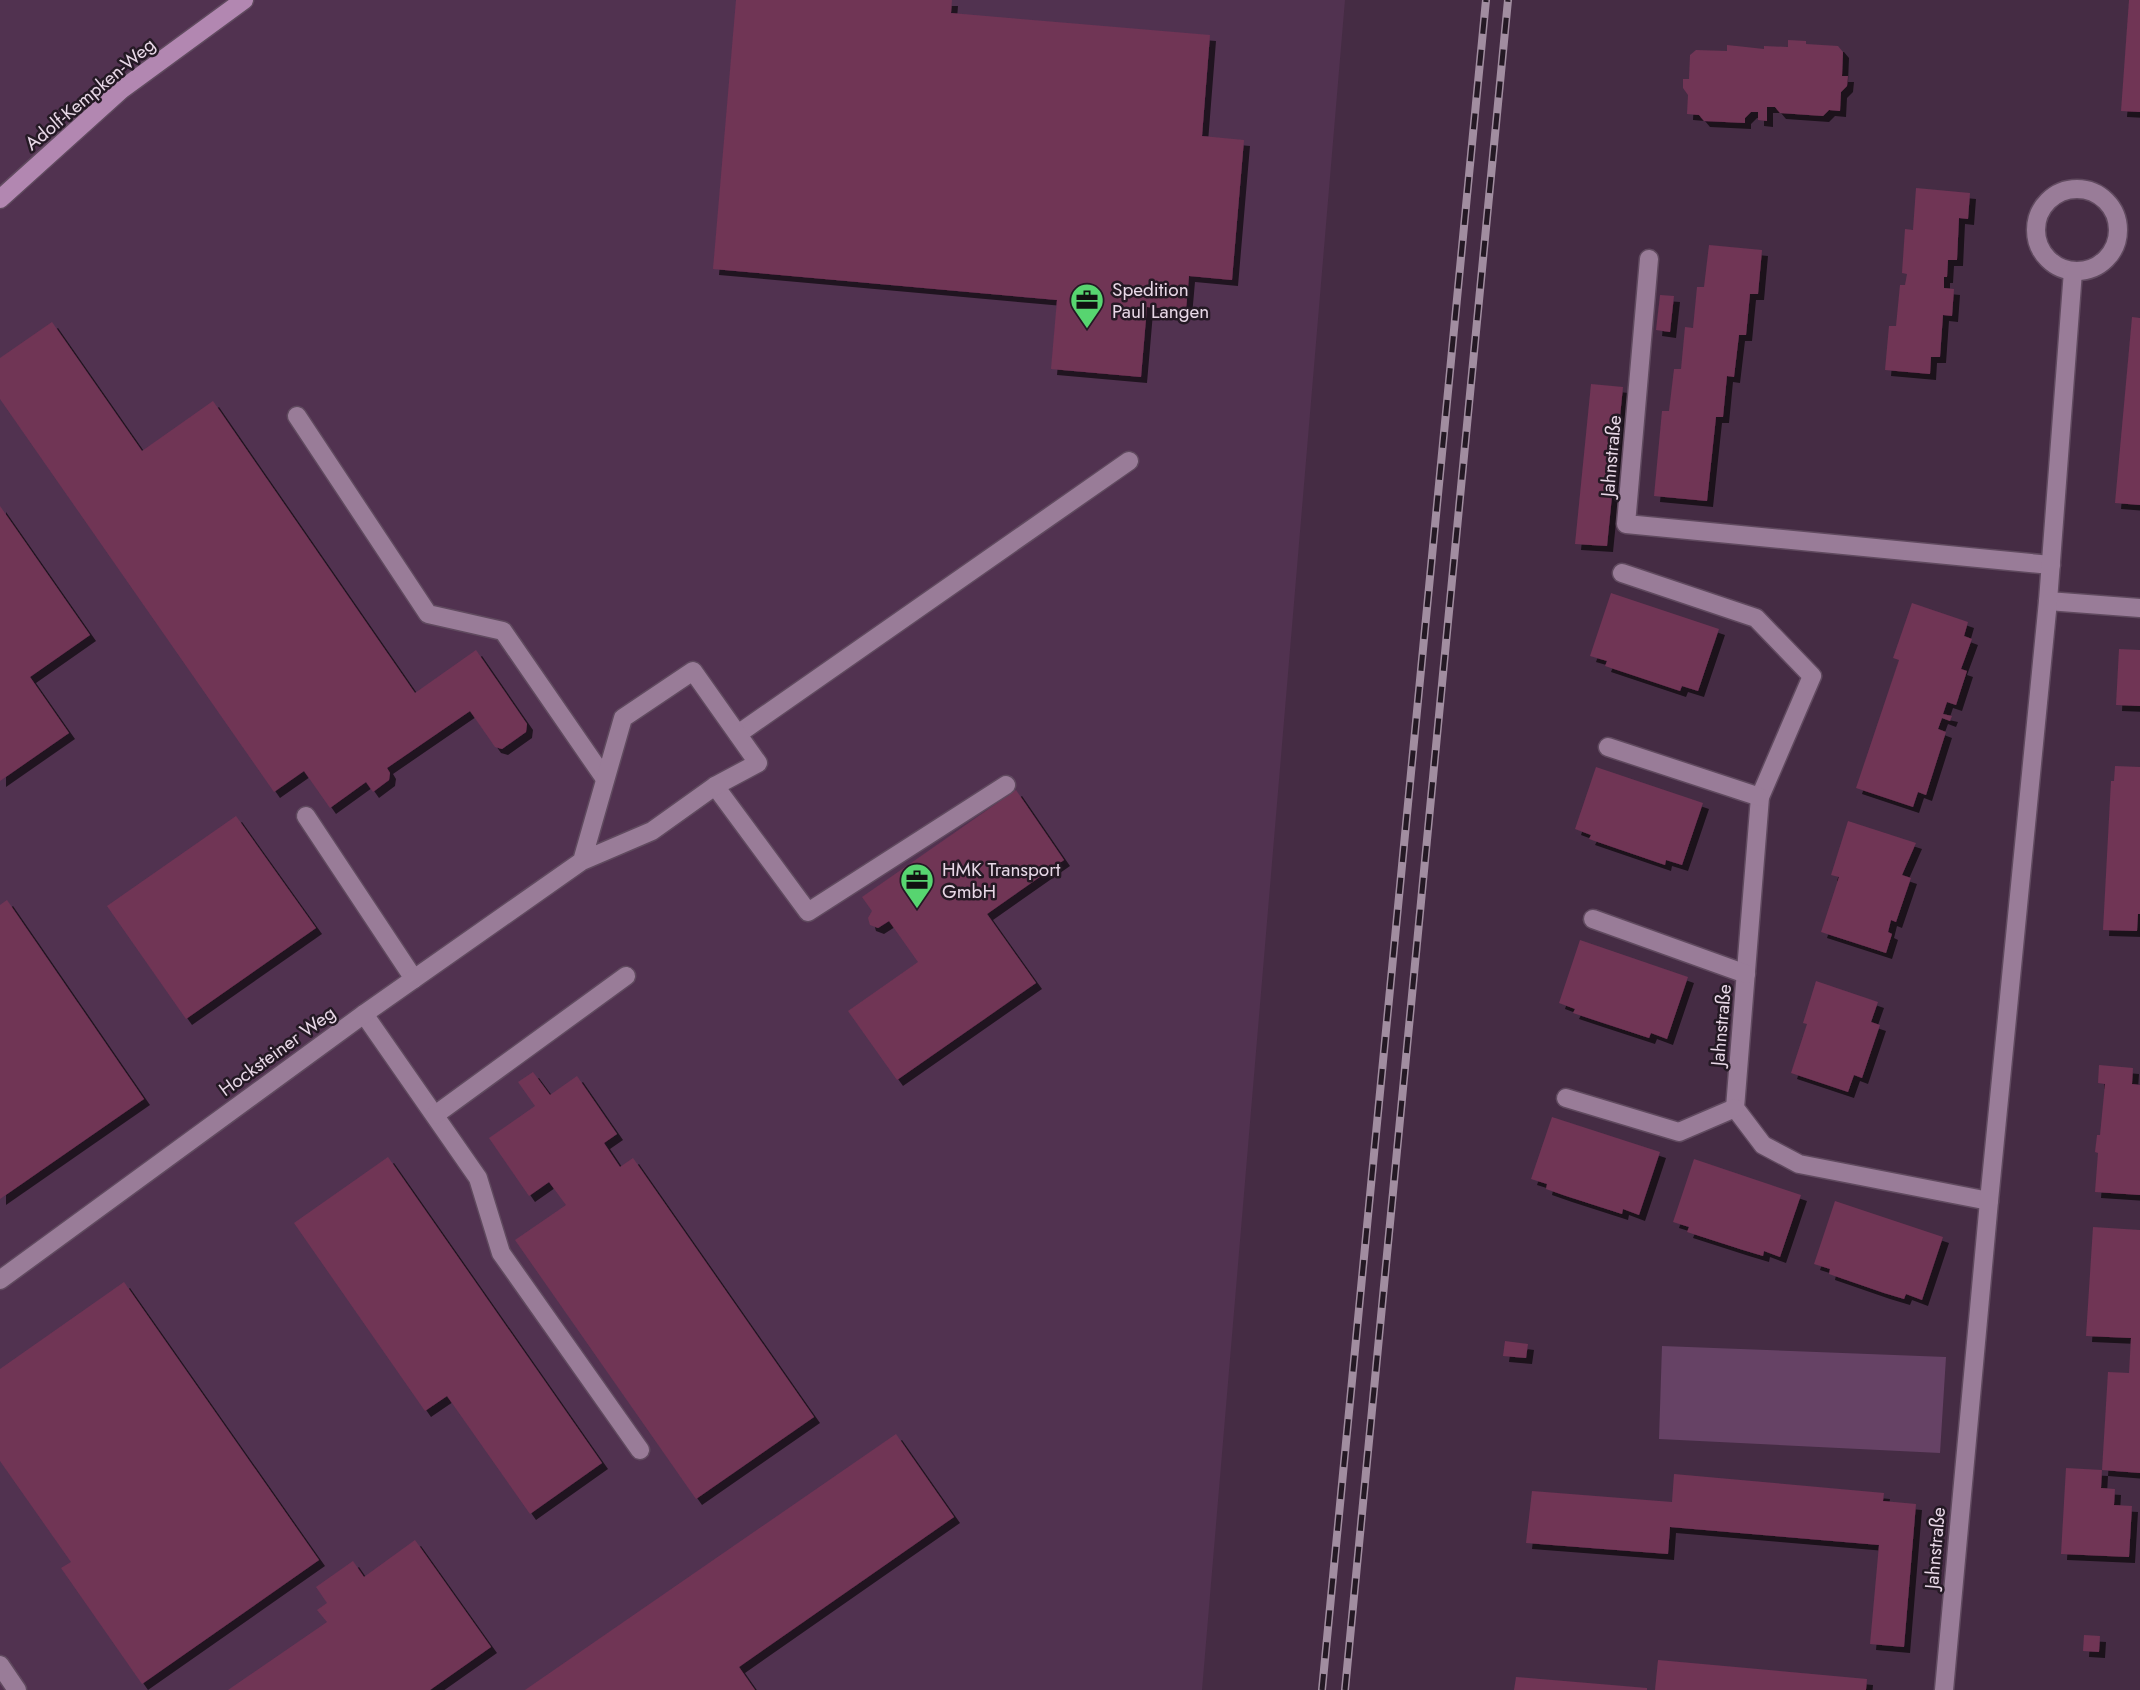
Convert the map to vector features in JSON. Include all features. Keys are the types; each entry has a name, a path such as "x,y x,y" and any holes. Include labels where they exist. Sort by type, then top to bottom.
{"main road":[{"name":"Adolf-Kempken-Weg","path":"0,200 121,90 244,0"}],"street":[{"path":"2080,189 2091,191 2109,204 2118,222 2118,235 2108,258 2098,266 2073,271 2060,268 2049,261 2037,239 2036,226 2039,213 2046,202 2056,194 2080,189"},
{"name":"Jahnstraße","path":"1649,259 1626,524 2051,565"},
{"name":"Jahnstraße","path":"1944,1690 2048,601 2073,271"},
{"path":"297,416 428,614 503,631 606,779"},
{"path":"738,734 1129,461"},
{"name":"Jahnstraße","path":"1622,573 1756,618 1812,676 1760,797 1735,1108"},
{"path":"2048,601 2140,608"},
{"name":"Hocksteiner Weg","path":"0,1280 364,1014 582,861 652,831 715,786 758,763 693,671 623,718 582,861"},
{"path":"1608,747 1760,797"},
{"path":"715,786 808,912 1006,785"},
{"path":"306,816 414,979"},
{"path":"1593,919 1746,974"},
{"path":"435,1115 626,976"},
{"path":"364,1014 478,1178 501,1253 640,1450"},
{"path":"1566,1098 1679,1132 1735,1108 1763,1145 1799,1164 1989,1201"},
{"path":"1,1667 17,1690"}],"shaded area":[{"path":"0,0 1345,0 1202,1690 0,1690"},
{"path":"1662,1346 1946,1357 1940,1453 1659,1439"}],"building":[{"path":"736,0 952,0 951,13 1210,35 1202,136 1244,140 1232,280 1189,276 1186,310 1147,307 1141,377 1051,369 1057,300 713,269"},
{"path":"2129,0 2140,0 2140,112 2121,111"},
{"path":"1788,40 1838,46 1843,52 1842,76 1848,76 1847,86 1841,92 1840,111 1829,110 1823,116 1780,113 1775,107 1767,107 1767,121 1758,120 1758,112 1751,112 1745,118 1745,123 1704,121 1699,115 1687,114 1688,95 1683,88 1683,79 1689,79 1690,55 1696,50 1727,51 1727,45 1764,49 1764,46 1788,47"},
{"path":"1916,188 1970,193 1968,219 1959,218 1957,260 1948,260 1947,277 1944,277 1944,288 1954,289 1952,316 1943,315 1940,357 1931,357 1930,374 1885,370 1889,326 1896,326 1900,285 1905,285 1907,274 1902,273 1905,229 1913,230"},
{"path":"1709,245 1762,250 1758,294 1750,294 1746,335 1739,335 1734,377 1727,376 1723,417 1716,417 1707,501 1654,496 1662,411 1669,411 1674,369 1681,369 1685,327 1693,328 1697,287 1704,287"},
{"path":"1660,295 1674,296 1670,332 1656,330"},
{"path":"2132,317 2140,318 2140,505 2115,503"},
{"path":"52,322 142,451 213,401 415,693 476,650 527,724 526,732 502,749 495,747 470,711 387,768 390,773 389,780 373,792 366,782 330,808 304,771 274,792 0,399 0,358"},
{"path":"1591,384 1623,387 1607,546 1575,544"},
{"path":"0,506 90,635 30,677 69,733 0,781"},
{"path":"1611,593 1719,629 1698,691 1682,686 1680,691 1605,666 1607,661 1590,656"},
{"path":"1912,603 1968,622 1964,636 1972,639 1961,669 1967,671 1956,705 1947,702 1943,714 1952,716 1950,721 1942,718 1938,729 1946,732 1926,795 1918,792 1913,807 1856,788 1899,660 1893,658"},
{"path":"2119,649 2140,650 2140,706 2116,705"},
{"path":"2115,766 2140,767 2140,914 2137,931 2103,930 2111,781 2114,781"},
{"path":"1596,767 1703,803 1682,865 1666,860 1665,865 1589,839 1591,835 1575,829"},
{"path":"1016,790 1064,860 987,914 1036,983 897,1080 848,1011 918,962 889,921 878,928 870,925 868,918 872,911 862,897"},
{"path":"236,816 316,928 186,1019 107,906"},
{"path":"1848,821 1916,843 1902,875 1911,878 1896,922 1891,920 1888,932 1892,934 1886,953 1821,932 1839,877 1831,875"},
{"path":"7,900 144,1099 0,1199 0,905"},
{"path":"1580,940 1688,977 1667,1039 1651,1033 1649,1038 1573,1013 1575,1009 1559,1003"},
{"path":"1816,981 1878,1002 1871,1022 1880,1025 1862,1078 1854,1075 1848,1092 1791,1073 1807,1024 1803,1023"},
{"path":"2099,1065 2133,1068 2132,1084 2140,1085 2140,1195 2095,1192 2098,1153 2095,1152 2097,1135 2100,1135 2105,1084 2098,1083"},
{"path":"533,1072 550,1095 577,1076 617,1134 604,1143 620,1167 633,1158 814,1417 696,1499 515,1240 566,1205 549,1182 529,1196 489,1138 535,1106 518,1082"},
{"path":"1552,1117 1660,1152 1639,1215 1623,1209 1622,1214 1566,1196 1546,1189 1547,1184 1531,1179"},
{"path":"388,1157 602,1463 530,1514 447,1396 425,1411 294,1223"},
{"path":"1694,1159 1801,1195 1780,1257 1764,1251 1763,1256 1687,1232 1689,1227 1673,1222"},
{"path":"1835,1201 1943,1237 1922,1300 1906,1294 1904,1299 1884,1293 1829,1274 1830,1269 1814,1264"},
{"path":"2093,1227 2140,1230 2140,1473 2102,1470 2108,1372 2129,1373 2131,1338 2086,1336"},
{"path":"124,1282 319,1560 142,1684 61,1568 71,1562 0,1461 0,1369"},
{"path":"1505,1341 1528,1344 1526,1358 1503,1356"},
{"path":"896,1434 954,1517 739,1667 755,1690 525,1690"},
{"path":"2066,1468 2102,1470 2101,1488 2115,1489 2114,1505 2132,1506 2129,1557 2061,1554"},
{"path":"1674,1474 1884,1493 1883,1501 1916,1504 1904,1647 1870,1644 1879,1545 1670,1527 1668,1554 1526,1543 1532,1491 1672,1502"},
{"path":"415,1540 491,1647 430,1690 228,1690 327,1622 317,1610 327,1603 316,1587 353,1561 364,1577"},
{"path":"2084,1635 2100,1636 2099,1652 2083,1651"},
{"path":"1658,1660 1867,1679 1866,1690 1655,1690"},
{"path":"1516,1677 1647,1688 1647,1690 1514,1690"}],"railway":[{"path":"1322,1690 1486,0"},
{"path":"1345,1690 1508,0"}],"place":[{"name":"Spedition Paul Langen","path":"1087,330"},
{"name":"HMK Transport GmbH","path":"917,910"}]}
